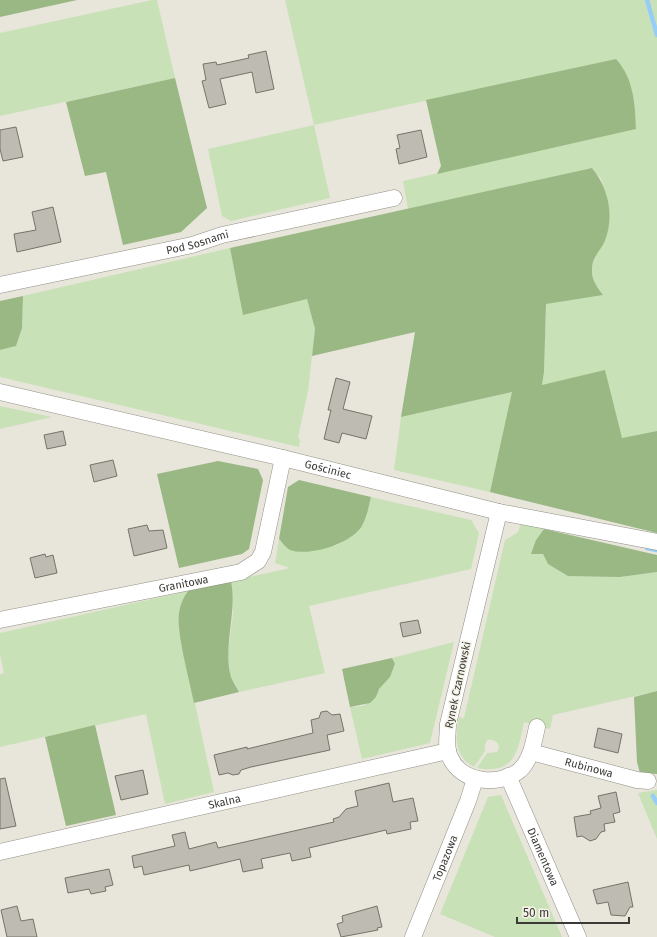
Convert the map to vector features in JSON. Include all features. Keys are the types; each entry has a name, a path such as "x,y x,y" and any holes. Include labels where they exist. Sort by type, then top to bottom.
{"street":[{"name":"Pod Sosnami","path":"0,285 192,245 222,235 394,198"},
{"name":"Gościniec","path":"0,392 283,458 499,512 657,542"},
{"name":"Granitowa","path":"0,620 241,572 253,566 263,552 283,458"},
{"name":"Rynek Czarnowski","path":"448,751 448,724 499,512"},
{"path":"448,751 450,758 457,767 475,779 491,781 508,776 520,769 531,752 537,727"},
{"name":"Skalna","path":"0,852 448,751"},
{"name":"Rubinowa","path":"531,752 637,780 648,781"},
{"name":"Diamentowa","path":"508,776 578,937"},
{"name":"Topazowa","path":"413,937 468,801 475,779"}],"green space":[{"path":"0,0 77,0 0,17"},
{"path":"157,0 175,78 0,116 0,33"},
{"path":"285,0 657,0 657,431 622,438 542,385 544,372 546,303 594,282 591,267 596,257 607,197 601,179 592,168 408,209 403,181 636,129 617,59 314,125"},
{"path":"616,59 627,75 630,83 634,101 636,129 437,174 441,166 426,100"},
{"path":"175,78 207,208 181,232 123,245 106,172 85,176 66,102"},
{"path":"314,125 330,198 231,221 222,216 208,149"},
{"path":"592,168 603,185 610,213 604,243 592,265 593,279 603,295 546,304 544,372 542,385 605,370 622,438 657,431 657,533 490,492 512,392 401,417 415,332 312,356 315,329 307,299 243,315 230,248"},
{"path":"230,248 243,314 307,299 315,329 308,391 298,437 300,440 299,447 0,377 0,350 16,346 22,328 23,296"},
{"path":"23,296 22,328 16,346 0,350 0,301"},
{"path":"513,392 490,492 394,470 401,417"},
{"path":"0,406 52,417 0,429"},
{"path":"218,461 258,469 263,480 249,549 242,554 179,568 157,474"},
{"path":"299,480 371,497 363,524 358,531 351,537 331,547 320,550 299,552 287,548 279,539 288,487"},
{"path":"371,497 471,520 479,533 471,569 309,606 325,673 239,692 230,674 228,653 233,613 231,581 290,568 275,563 279,539 290,549 303,551 338,545 363,525"},
{"path":"521,523 544,529 536,540 548,564 620,577 657,572 657,691 553,715 550,729 524,722 517,751 507,764 500,768 477,768 487,753 497,752 499,746 496,741 487,740 485,751 474,767 467,763 459,752 457,732 459,717 464,718 505,540 518,532"},
{"path":"544,529 657,555 657,572 620,577 568,576 548,564 543,554 531,554 536,540"},
{"path":"231,581 233,604 228,650 232,680 239,692 194,703 180,632 179,613 181,604 188,591"},
{"path":"188,591 180,609 179,629 214,792 165,804 146,714 0,747 0,674 4,673 0,655 0,633"},
{"path":"454,642 430,743 362,759 350,707 363,706 376,697 379,689 390,677 395,665 392,658"},
{"path":"392,658 395,664 390,677 379,689 376,697 370,703 350,707 342,669"},
{"path":"657,691 657,774 640,773 637,762 634,697"},
{"path":"95,725 116,815 66,826 45,737"},
{"path":"657,790 657,839 638,793"},
{"path":"501,795 562,937 495,937 440,914 488,797"}],"building":[{"path":"266,51 274,89 256,93 252,72 220,79 226,104 209,108 202,81 206,80 203,64 216,62 217,65 249,58 248,55"},
{"path":"16,127 23,157 3,161 0,149 0,130"},
{"path":"421,130 427,157 399,164 396,149 400,148 397,135"},
{"path":"53,207 61,242 17,252 14,234 36,230 32,212"},
{"path":"336,378 350,382 343,409 372,416 366,439 342,433 339,443 324,439 331,410 328,410"},
{"path":"63,431 66,445 47,449 44,435"},
{"path":"113,460 117,476 94,482 90,465"},
{"path":"147,525 149,531 163,530 167,548 134,556 128,529"},
{"path":"45,554 46,557 53,555 57,573 35,578 30,558"},
{"path":"418,620 421,633 403,637 400,623"},
{"path":"327,711 332,715 340,714 344,731 327,735 330,750 251,767 241,770 239,774 233,775 228,773 219,775 214,755 247,747 247,749 313,733 311,720 319,718 321,712"},
{"path":"598,728 622,734 618,753 594,747"},
{"path":"143,770 148,794 121,800 115,776"},
{"path":"5,778 16,826 0,829 0,779"},
{"path":"389,783 393,802 413,798 418,821 410,822 411,829 387,834 386,830 309,848 311,857 292,861 290,853 261,859 263,868 243,872 240,859 190,871 189,865 144,875 142,866 134,868 132,856 175,846 172,835 185,832 189,849 216,842 218,848 334,822 333,819 339,817 346,809 358,806 355,791"},
{"path":"616,792 620,812 613,814 615,822 604,824 605,831 601,832 596,839 590,841 582,836 577,837 574,817 591,814 590,811 601,808 598,796"},
{"path":"109,869 113,885 105,887 106,891 91,894 89,889 68,893 65,878"},
{"path":"628,882 633,907 630,907 625,916 611,915 608,902 597,904 593,890"},
{"path":"17,906 21,921 33,919 37,937 7,937 1,910"},
{"path":"377,906 382,927 377,928 378,930 341,937 337,924 343,922 342,916"}],"waterway":[{"path":"647,0 657,35"},
{"path":"647,548 657,550"},
{"path":"653,796 657,803"}]}
